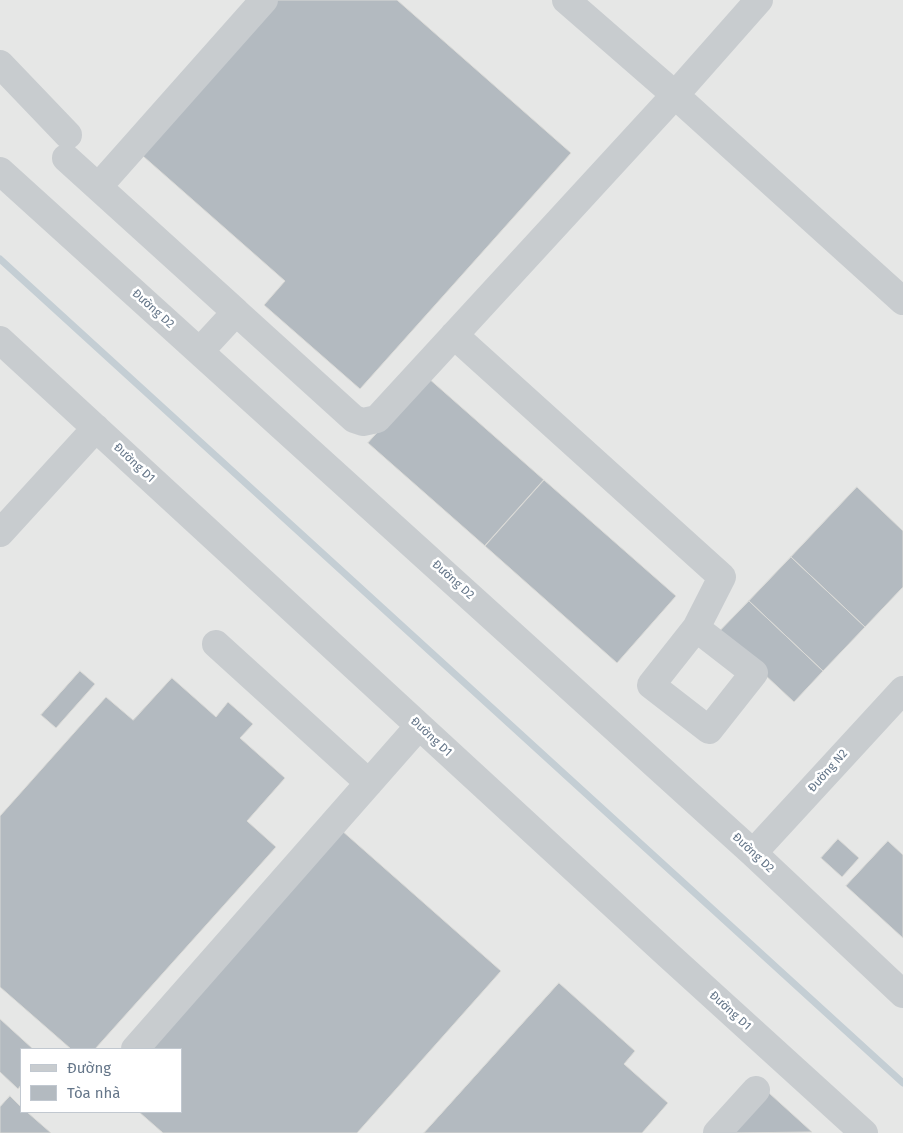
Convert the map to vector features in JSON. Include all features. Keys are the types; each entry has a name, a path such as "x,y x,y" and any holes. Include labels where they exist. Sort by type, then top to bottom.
{"street":[{"path":"98,187 264,0"},
{"path":"566,0 675,95 903,300"},
{"path":"0,64 98,187 354,419 363,422 377,419 675,95 759,0"},
{"name":"Đường D2","path":"0,171 753,852 903,994"},
{"path":"200,351 236,312"},
{"path":"454,335 722,577 696,628"},
{"name":"Đường D1","path":"0,340 859,1131"},
{"path":"0,533 96,428"},
{"path":"216,644 369,783"},
{"name":"Đường N2","path":"753,852 903,690"},
{"path":"136,1048 419,726"},
{"path":"717,1133 756,1090"}],"shaded area":[{"path":"0,0 903,0 903,1133 0,1133"}],"building":[{"path":"268,0 397,0 571,153 360,389 264,305 285,281 135,149"},
{"path":"427,377 544,480 485,546 368,443"},
{"path":"544,480 676,596 617,663 485,546"},
{"path":"857,487 903,531 903,587 865,627 791,557"},
{"path":"791,557 865,627 823,671 749,601"},
{"path":"749,601 823,671 794,702 719,632"},
{"path":"80,671 95,684 56,728 41,715"},
{"path":"172,678 216,717 228,702 253,724 240,738 285,778 247,821 276,847 96,1048 70,1048 0,987 0,816 106,697 133,720"},
{"path":"332,822 501,971 357,1133 163,1133 140,1113 182,1113 182,1048 130,1048"},
{"path":"838,839 859,858 842,877 821,858"},
{"path":"888,841 903,855 903,938 846,886"},
{"path":"559,983 635,1051 624,1064 668,1103 642,1133 424,1133"},
{"path":"0,1019 32,1048 20,1048 20,1086 18,1089 0,1072"},
{"path":"769,1093 812,1132 731,1133"},
{"path":"10,1096 20,1106 20,1113 28,1113 51,1133 0,1133 0,1107"}],"waterway":[{"path":"0,259 903,1083"}]}
